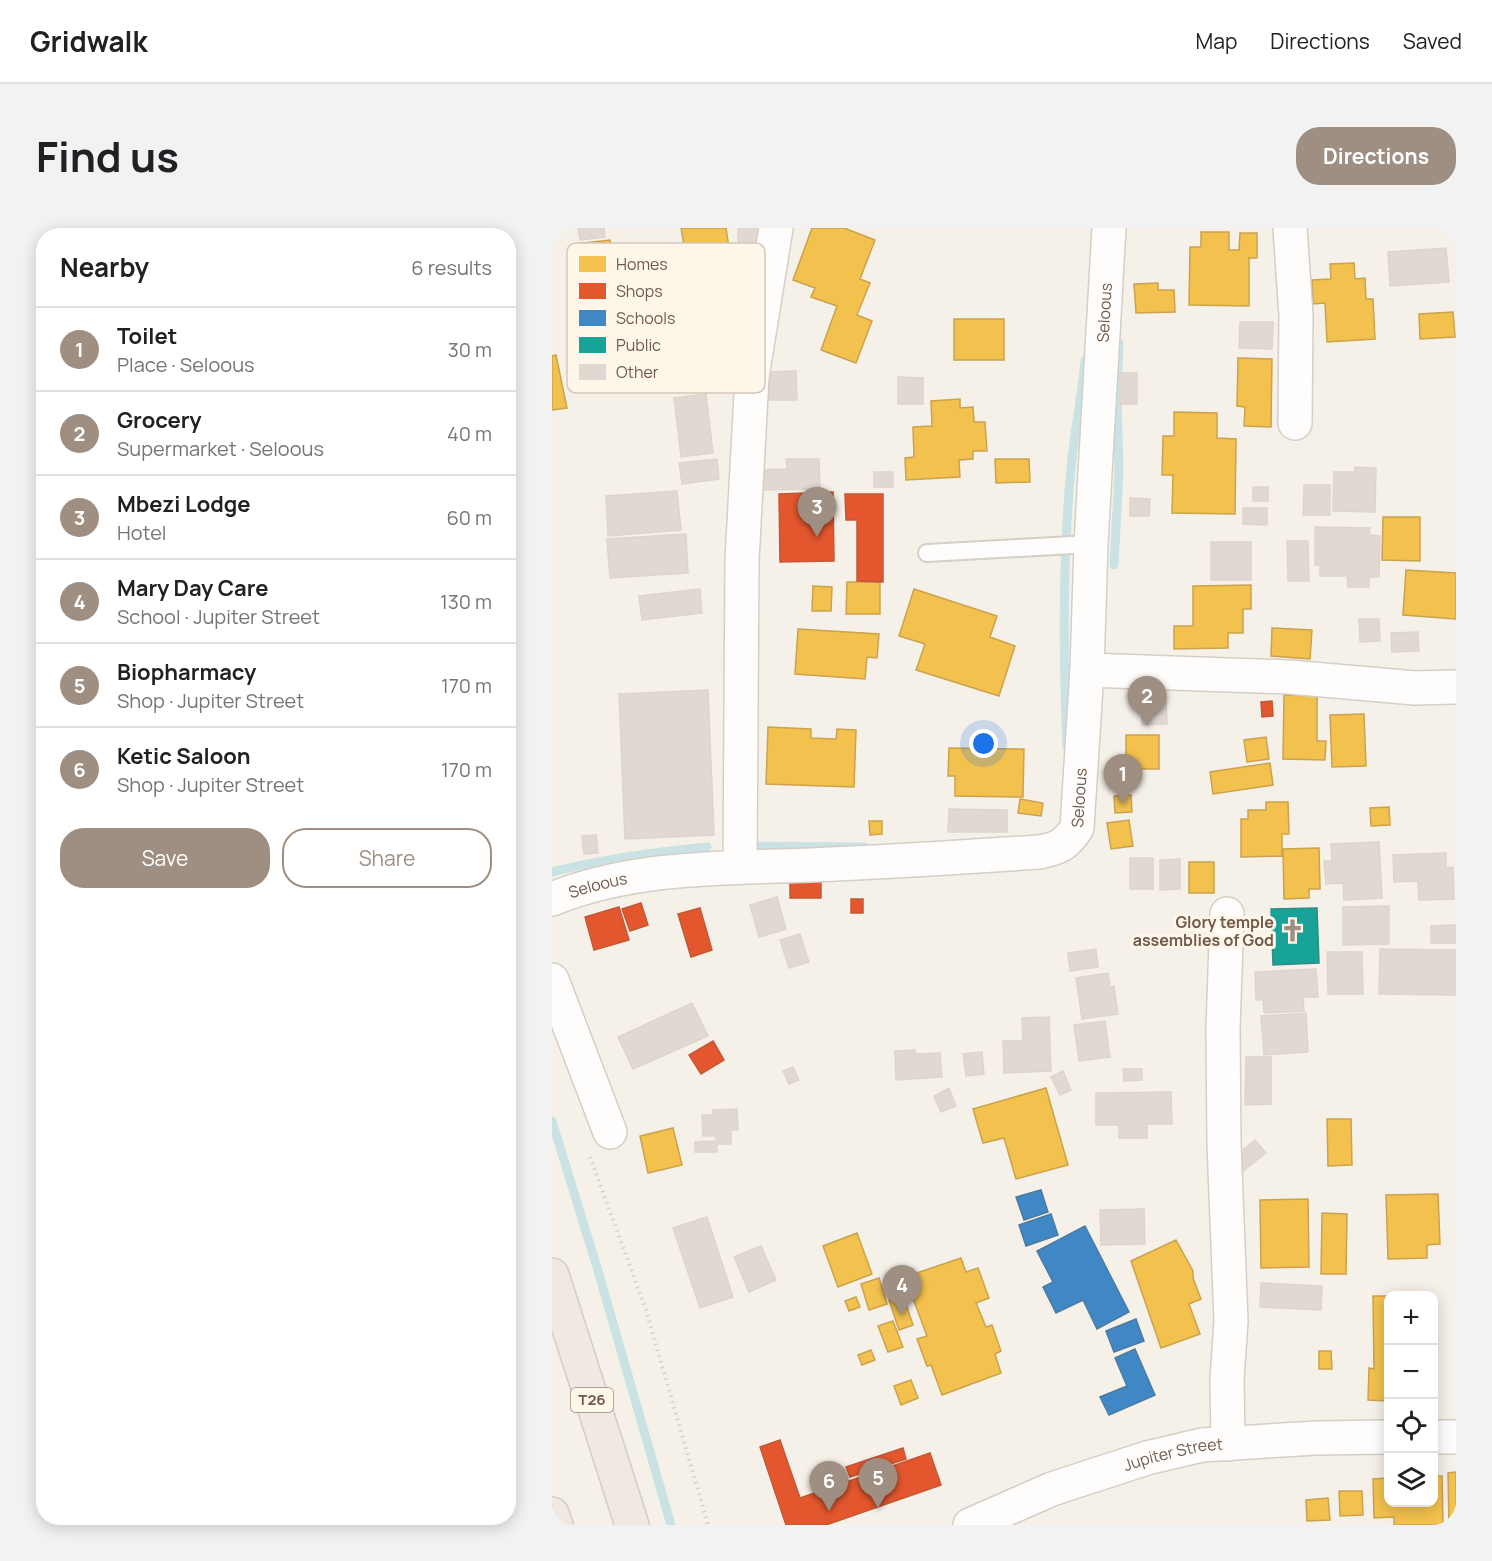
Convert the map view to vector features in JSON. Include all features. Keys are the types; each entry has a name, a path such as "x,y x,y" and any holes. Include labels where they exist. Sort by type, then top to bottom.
{"highway":[{"name":"T26","path":"552,1275 632,1525"},
{"path":"552,1514 556,1525"}],"street":[{"path":"765,296 776,228"},
{"name":"Seloous","path":"552,899 573,891 651,873 740,867 907,861 1039,852 1054,850 1066,844 1077,828 1087,670 1090,544 1109,228"},
{"path":"1290,228 1296,316 1295,423"},
{"path":"740,867 742,560 751,393"},
{"path":"1087,670 1289,677 1415,688 1456,687"},
{"path":"1227,914 1223,1028 1224,1144 1231,1322 1227,1379 1228,1444"},
{"path":"552,980 599,1143"},
{"name":"Jupiter Street","path":"970,1525 1052,1489 1147,1458 1202,1445 1316,1438 1384,1437"},
{"path":"1438,1437 1456,1437"}],"lane":[{"path":"927,553 1090,544"}],"path":[{"path":"599,1143 708,1525"}],"building: Homes":[{"path":"681,228 726,228 728,243 684,243"},
{"path":"812,228 844,228 875,240 860,279 870,283 857,315 872,321 856,363 821,350 837,306 811,297 815,288 793,280"},
{"path":"1201,232 1229,232 1229,250 1239,250 1240,233 1257,233 1257,258 1249,258 1249,306 1189,305 1190,247 1201,247"},
{"path":"610,240 610,243 584,243"},
{"path":"1354,263 1355,279 1365,278 1366,299 1373,299 1375,339 1327,342 1325,303 1313,304 1312,280 1331,279 1330,264"},
{"path":"1158,283 1158,290 1174,290 1175,312 1136,313 1134,284"},
{"path":"1453,312 1455,337 1420,339 1419,314"},
{"path":"954,319 1004,319 1004,360 954,360"},
{"path":"556,355 567,408 552,410 552,356"},
{"path":"1238,358 1272,359 1271,427 1244,426 1245,407 1237,406"},
{"path":"960,399 960,408 973,407 974,422 985,422 987,451 973,451 973,459 959,460 960,477 906,480 905,458 914,457 913,427 932,426 931,401"},
{"path":"1174,412 1217,413 1217,438 1236,439 1235,514 1172,513 1173,475 1162,475 1163,436 1174,436"},
{"path":"995,459 1029,459 1030,482 996,483"},
{"path":"1383,517 1420,517 1420,561 1382,560"},
{"path":"1406,570 1456,573 1456,619 1403,615"},
{"path":"847,582 880,582 880,614 846,614"},
{"path":"1251,585 1251,609 1243,609 1243,633 1228,633 1228,648 1174,649 1174,626 1193,626 1193,586"},
{"path":"813,586 832,587 831,611 812,611"},
{"path":"914,589 997,616 990,637 1015,646 999,696 916,670 925,644 899,636"},
{"path":"1272,628 1312,630 1310,659 1271,656"},
{"path":"798,629 879,634 877,658 867,657 865,679 795,674"},
{"path":"1284,695 1317,696 1317,741 1326,741 1325,760 1283,759"},
{"path":"1364,714 1366,766 1332,767 1330,715"},
{"path":"768,727 811,729 811,738 836,739 837,729 856,730 854,787 766,784"},
{"path":"1126,735 1159,735 1159,769 1126,769"},
{"path":"1266,737 1269,759 1247,762 1244,740"},
{"path":"949,748 1024,749 1023,797 955,796 955,776 948,776"},
{"path":"1270,763 1273,785 1213,794 1210,772"},
{"path":"1131,795 1132,812 1115,813 1114,796"},
{"path":"1020,799 1043,803 1041,816 1018,813"},
{"path":"1266,802 1288,802 1289,834 1282,834 1282,856 1241,857 1241,819 1248,819 1248,810 1266,810"},
{"path":"1389,807 1390,825 1371,826 1370,808"},
{"path":"1129,820 1133,846 1111,849 1107,823"},
{"path":"869,821 882,821 882,834 870,835"},
{"path":"1319,848 1320,889 1309,889 1309,898 1284,899 1283,849"},
{"path":"1189,862 1214,862 1214,893 1189,893"},
{"path":"1046,1088 1068,1165 1016,1179 1004,1138 983,1143 973,1109"},
{"path":"1327,1119 1351,1119 1352,1165 1328,1166"},
{"path":"673,1128 682,1165 648,1173 640,1136"},
{"path":"1438,1194 1440,1244 1427,1245 1427,1258 1388,1259 1386,1195"},
{"path":"1308,1199 1309,1267 1261,1268 1260,1200"},
{"path":"1322,1213 1347,1214 1346,1274 1321,1274"},
{"path":"857,1233 872,1274 838,1287 823,1246"},
{"path":"1176,1240 1193,1271 1193,1278 1201,1299 1189,1304 1200,1334 1161,1348 1131,1261"},
{"path":"961,1258 966,1272 978,1268 989,1298 976,1303 986,1327 992,1325 1001,1351 995,1354 1001,1373 942,1395 931,1365 927,1366 917,1339 927,1336 905,1277"},
{"path":"879,1278 887,1304 869,1310 861,1284"},
{"path":"903,1295 913,1325 899,1330 889,1300"},
{"path":"1373,1296 1384,1296 1384,1401 1368,1400 1369,1368 1374,1369"},
{"path":"856,1297 860,1307 849,1311 845,1301"},
{"path":"893,1321 903,1347 888,1352 878,1326"},
{"path":"871,1350 875,1360 862,1365 858,1355"},
{"path":"1319,1351 1331,1351 1332,1369 1319,1369"},
{"path":"911,1380 918,1398 901,1405 894,1386"},
{"path":"1456,1472 1456,1525 1449,1525 1448,1473"},
{"path":"1438,1476 1442,1476 1443,1525 1394,1525 1394,1517 1374,1518 1373,1479 1384,1478 1384,1507 1438,1507"},
{"path":"1339,1491 1362,1491 1363,1515 1340,1516"},
{"path":"1328,1498 1330,1520 1307,1521 1306,1500"}],"building: Shops":[{"path":"833,492 834,561 780,562 779,494"},
{"path":"845,494 883,494 883,582 857,581 857,520 846,520"},
{"path":"1272,701 1273,716 1262,717 1261,702"},
{"path":"821,876 821,898 790,898 790,877"},
{"path":"851,899 863,899 863,913 851,913"},
{"path":"641,903 648,925 630,931 622,909"},
{"path":"619,907 629,940 594,950 585,917"},
{"path":"700,908 712,950 691,957 678,914"},
{"path":"713,1041 724,1060 701,1074 689,1055"},
{"path":"780,1440 800,1498 930,1453 941,1485 826,1525 786,1525 760,1447"},
{"path":"903,1448 906,1459 850,1477 846,1467"}],"building: Schools":[{"path":"1041,1190 1048,1212 1024,1220 1016,1197"},
{"path":"1051,1214 1058,1235 1026,1246 1019,1225"},
{"path":"1085,1226 1129,1312 1097,1329 1083,1300 1056,1313 1043,1287 1053,1282 1037,1251"},
{"path":"1136,1319 1144,1341 1114,1352 1106,1331"},
{"path":"1135,1349 1155,1395 1109,1415 1100,1397 1127,1386 1115,1358"}],"building: Public":[{"path":"1317,908 1319,963 1273,965 1271,909"}],"building: Other":[{"path":"578,228 604,228 605,237 580,240"},
{"path":"738,228 760,228 760,243 738,243"},
{"path":"1446,248 1449,282 1390,286 1388,252"},
{"path":"1240,322 1273,322 1272,349 1239,348"},
{"path":"796,371 797,400 769,400 769,372"},
{"path":"1120,373 1137,373 1137,404 1120,404"},
{"path":"898,377 923,378 923,404 898,404"},
{"path":"706,394 713,453 681,457 674,398"},
{"path":"717,459 719,479 682,484 679,463"},
{"path":"786,459 819,459 820,489 757,490 756,470 787,469"},
{"path":"1355,467 1376,468 1375,512 1333,511 1334,472 1355,472"},
{"path":"874,472 893,472 893,487 874,487"},
{"path":"1304,485 1330,485 1330,515 1303,515"},
{"path":"1253,487 1268,487 1268,501 1253,501"},
{"path":"677,491 681,530 608,536 606,496"},
{"path":"1130,498 1150,499 1149,516 1130,516"},
{"path":"1243,508 1267,508 1267,525 1243,524"},
{"path":"1315,527 1370,528 1369,535 1380,536 1379,577 1369,577 1369,587 1348,587 1347,576 1320,576 1320,565 1315,565"},
{"path":"686,534 688,573 610,578 607,539"},
{"path":"1287,541 1308,541 1309,581 1288,581"},
{"path":"1211,542 1251,542 1251,580 1211,580"},
{"path":"700,589 702,613 642,620 639,596"},
{"path":"1359,619 1379,619 1380,641 1360,642"},
{"path":"1418,632 1419,651 1392,652 1391,633"},
{"path":"708,690 714,835 625,839 619,694"},
{"path":"1141,697 1166,697 1167,724 1142,725"},
{"path":"949,809 1007,810 1007,832 948,832"},
{"path":"596,835 598,853 584,854 582,836"},
{"path":"1379,842 1382,898 1344,900 1343,883 1326,884 1324,861 1332,861 1331,844"},
{"path":"1446,853 1446,868 1453,867 1454,899 1419,900 1418,881 1394,882 1393,855"},
{"path":"1130,858 1153,858 1153,889 1130,889"},
{"path":"1180,859 1180,889 1160,890 1160,860"},
{"path":"777,897 786,929 759,937 750,905"},
{"path":"1389,906 1389,944 1343,945 1343,907"},
{"path":"1456,925 1456,943 1431,943 1431,926"},
{"path":"800,934 809,962 789,968 780,940"},
{"path":"1096,949 1098,967 1070,971 1068,953"},
{"path":"1380,949 1456,950 1456,995 1379,994"},
{"path":"1327,952 1362,952 1363,994 1328,994"},
{"path":"1316,969 1318,997 1303,997 1304,1011 1264,1013 1263,1000 1256,1000 1255,972"},
{"path":"1108,973 1110,987 1114,986 1118,1014 1082,1019 1076,978"},
{"path":"692,1003 708,1036 633,1069 618,1037"},
{"path":"1306,1013 1308,1052 1264,1055 1261,1016"},
{"path":"1049,1017 1051,1071 1004,1073 1003,1041 1023,1041 1022,1018"},
{"path":"1105,1021 1110,1057 1079,1061 1074,1025"},
{"path":"915,1050 915,1054 940,1053 942,1077 896,1080 895,1051"},
{"path":"982,1052 984,1074 966,1076 963,1054"},
{"path":"1246,1057 1271,1057 1271,1104 1245,1105"},
{"path":"793,1067 799,1080 789,1084 783,1071"},
{"path":"1123,1069 1142,1069 1142,1080 1124,1081"},
{"path":"1063,1071 1071,1090 1060,1095 1051,1077"},
{"path":"949,1088 956,1106 941,1112 934,1096"},
{"path":"1171,1092 1172,1124 1147,1124 1147,1138 1119,1138 1119,1125 1096,1125 1096,1093"},
{"path":"737,1109 738,1130 731,1130 731,1144 717,1144 717,1152 695,1152 695,1142 716,1141 716,1136 703,1136 702,1115 713,1115 713,1110"},
{"path":"1255,1140 1266,1153 1243,1171 1232,1159"},
{"path":"1144,1209 1145,1244 1101,1245 1100,1210"},
{"path":"707,1217 733,1297 700,1308 673,1228"},
{"path":"761,1246 776,1280 749,1292 734,1257"},
{"path":"1261,1283 1322,1286 1321,1310 1260,1307"}],"waterway":[{"path":"1114,565 1119,472 1117,396 1119,343"},
{"path":"1067,747 1064,642 1066,538 1072,455 1085,360"},
{"path":"746,846 864,847"},
{"path":"552,872 629,856 707,847"},
{"path":"552,1121 599,1274 671,1525"}],"place":[{"name":"Mbezi Lodge","path":"817,537"},
{"name":"Grocery","path":"1147,726"},
{"name":"Toilet","path":"1123,804"},
{"name":"Glory temple assemblies of God","path":"1292,931"},
{"name":"Mary Day Care","path":"902,1315"},
{"name":"Biopharmacy","path":"878,1508"},
{"name":"Ketic Saloon","path":"829,1511"}]}
